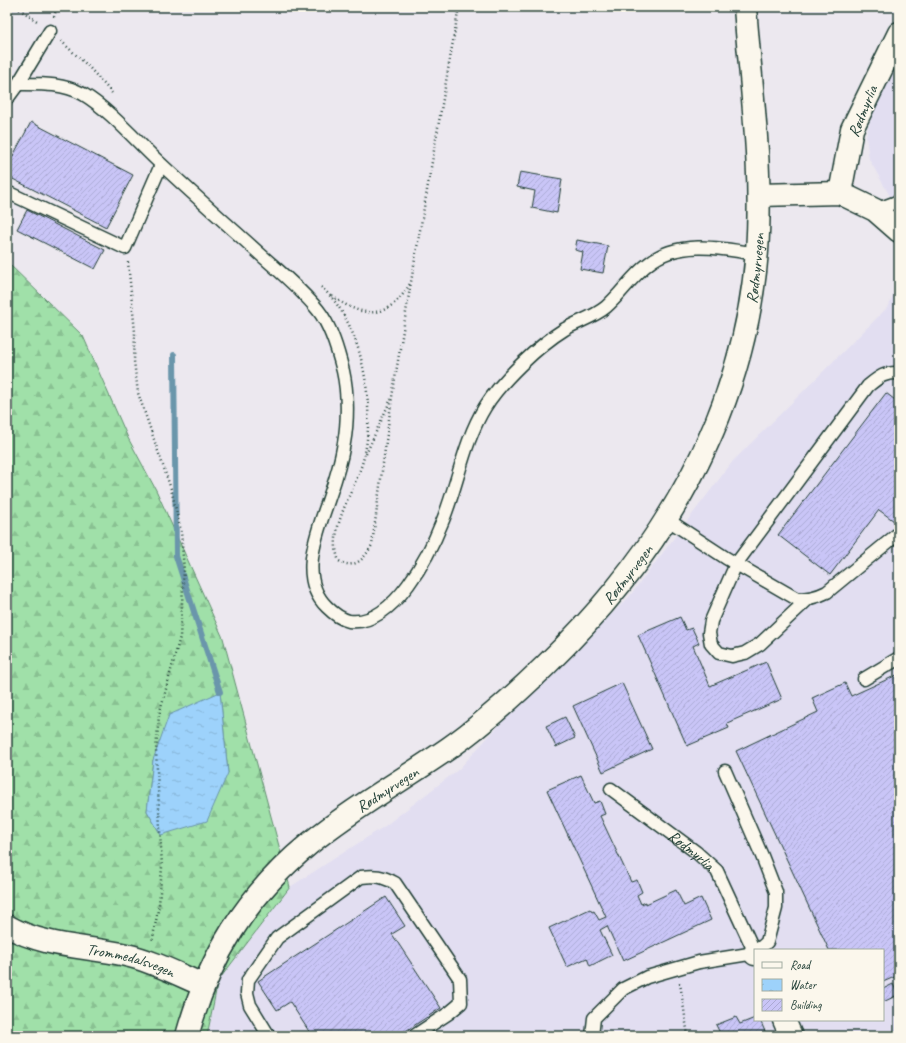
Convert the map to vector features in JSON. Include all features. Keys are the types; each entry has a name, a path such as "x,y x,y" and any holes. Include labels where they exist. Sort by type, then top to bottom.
{"street":[{"name":"Rødmyrvegen","path":"203,985 220,947 240,917 285,866 309,844 337,823 451,747 495,712 570,642 610,597 668,520 707,445 724,403 734,373 744,330 757,254 759,195 745,7"},
{"name":"Rødmyrlia","path":"840,193 852,128 899,33"},
{"path":"759,195 840,193 876,210 899,231"},
{"name":"Trommedalsvegen","path":"7,926 39,940 149,960 203,985"},
{"path":"186,1036 203,985"},
{"path":"784,1021 791,1036"}],"lane":[{"path":"7,99 18,84 50,31"},
{"path":"18,84 56,84 83,94 115,120 161,165 296,286 320,312 333,339 343,373 347,405 344,442 334,483 315,541 311,563 313,584 320,601 333,614 349,621 368,619 385,610 405,589 427,553 443,520 473,432 485,406 523,362 565,329 589,318 606,306 649,263 666,253 684,249 709,248 757,254"},
{"path":"7,192 125,248 161,165"},
{"path":"876,210 899,201"},
{"path":"808,599 760,644 745,653 732,656 719,653 711,644 709,633 711,621 736,564 868,386 887,373 899,374"},
{"path":"668,520 736,564 797,599 808,599 827,592 899,533"},
{"path":"864,679 899,658"},
{"path":"725,771 776,892 776,908 767,942 759,949"},
{"name":"Rødmyrlia","path":"611,789 696,852 717,871 754,951"},
{"path":"269,1036 250,1005 247,993 248,980 277,938 361,878 374,876 384,877 395,884 460,979 461,1003 449,1013 414,1036"},
{"path":"592,1036 594,1018 623,989 647,977 699,962 754,953"}],"path":[{"path":"16,7 50,31 88,66 113,94"},
{"path":"392,397 364,458 335,536 335,551 339,561 345,565 357,564 365,558 372,545 392,397 459,7"},
{"path":"125,248 132,296 135,332 134,361 138,393 171,489 181,531 184,570 180,637 159,715 156,750 162,867 159,905 149,960"},
{"path":"319,285 344,305 362,312 374,312 386,310 403,296 411,282"},
{"path":"331,295 347,320 354,338 363,373 368,399 368,418 364,458"},
{"path":"678,968 688,1036"}],"shaded area":[{"path":"899,58 899,212 869,159 866,136 874,107"},
{"path":"899,280 899,1036 207,1036 218,981 290,887 385,826 459,769 503,721 629,597 733,461 889,306"}],"green space":[{"path":"7,262 83,336 128,438 156,490 223,638 290,887 218,981 207,1036 7,1036","holes":["220,692 228,773 161,835 147,811 153,760"]}],"water":[{"path":"220,692 228,773 207,821 161,835 147,811 153,760 169,715"}],"building":[{"path":"31,122 133,175 106,227 7,176 7,167"},
{"path":"520,172 562,179 557,213 532,208 535,191 517,187"},
{"path":"27,210 105,250 95,269 17,229"},
{"path":"577,240 608,246 603,273 580,269 583,252 575,250"},
{"path":"886,393 899,403 899,514 894,521 879,510 830,575 778,535"},
{"path":"680,617 686,630 692,628 699,643 693,646 710,686 766,662 782,699 727,723 729,728 687,746 638,635"},
{"path":"899,674 899,975 884,982 884,949 829,949 736,751 818,712 812,698 845,683 851,696"},
{"path":"622,683 652,749 603,772 573,706"},
{"path":"565,717 575,738 556,747 546,726"},
{"path":"581,775 594,803 600,801 605,814 600,816 631,882 637,880 642,892 637,895 641,904 646,902 646,904 676,890 684,906 701,898 711,920 623,961 607,926 600,930 612,955 590,966 587,958 567,967 549,928 590,909 592,912 594,911 599,920 606,917 547,790"},
{"path":"386,897 405,926 392,934 441,1008 398,1036 312,1036 290,1002 277,1010 258,981"},
{"path":"893,984 898,995 884,1002 884,988"},
{"path":"736,1017 740,1024 754,1018 754,1021 760,1021 767,1036 712,1036 720,1033 716,1025"}],"waterway":[{"path":"174,355 176,556 220,692"}]}
